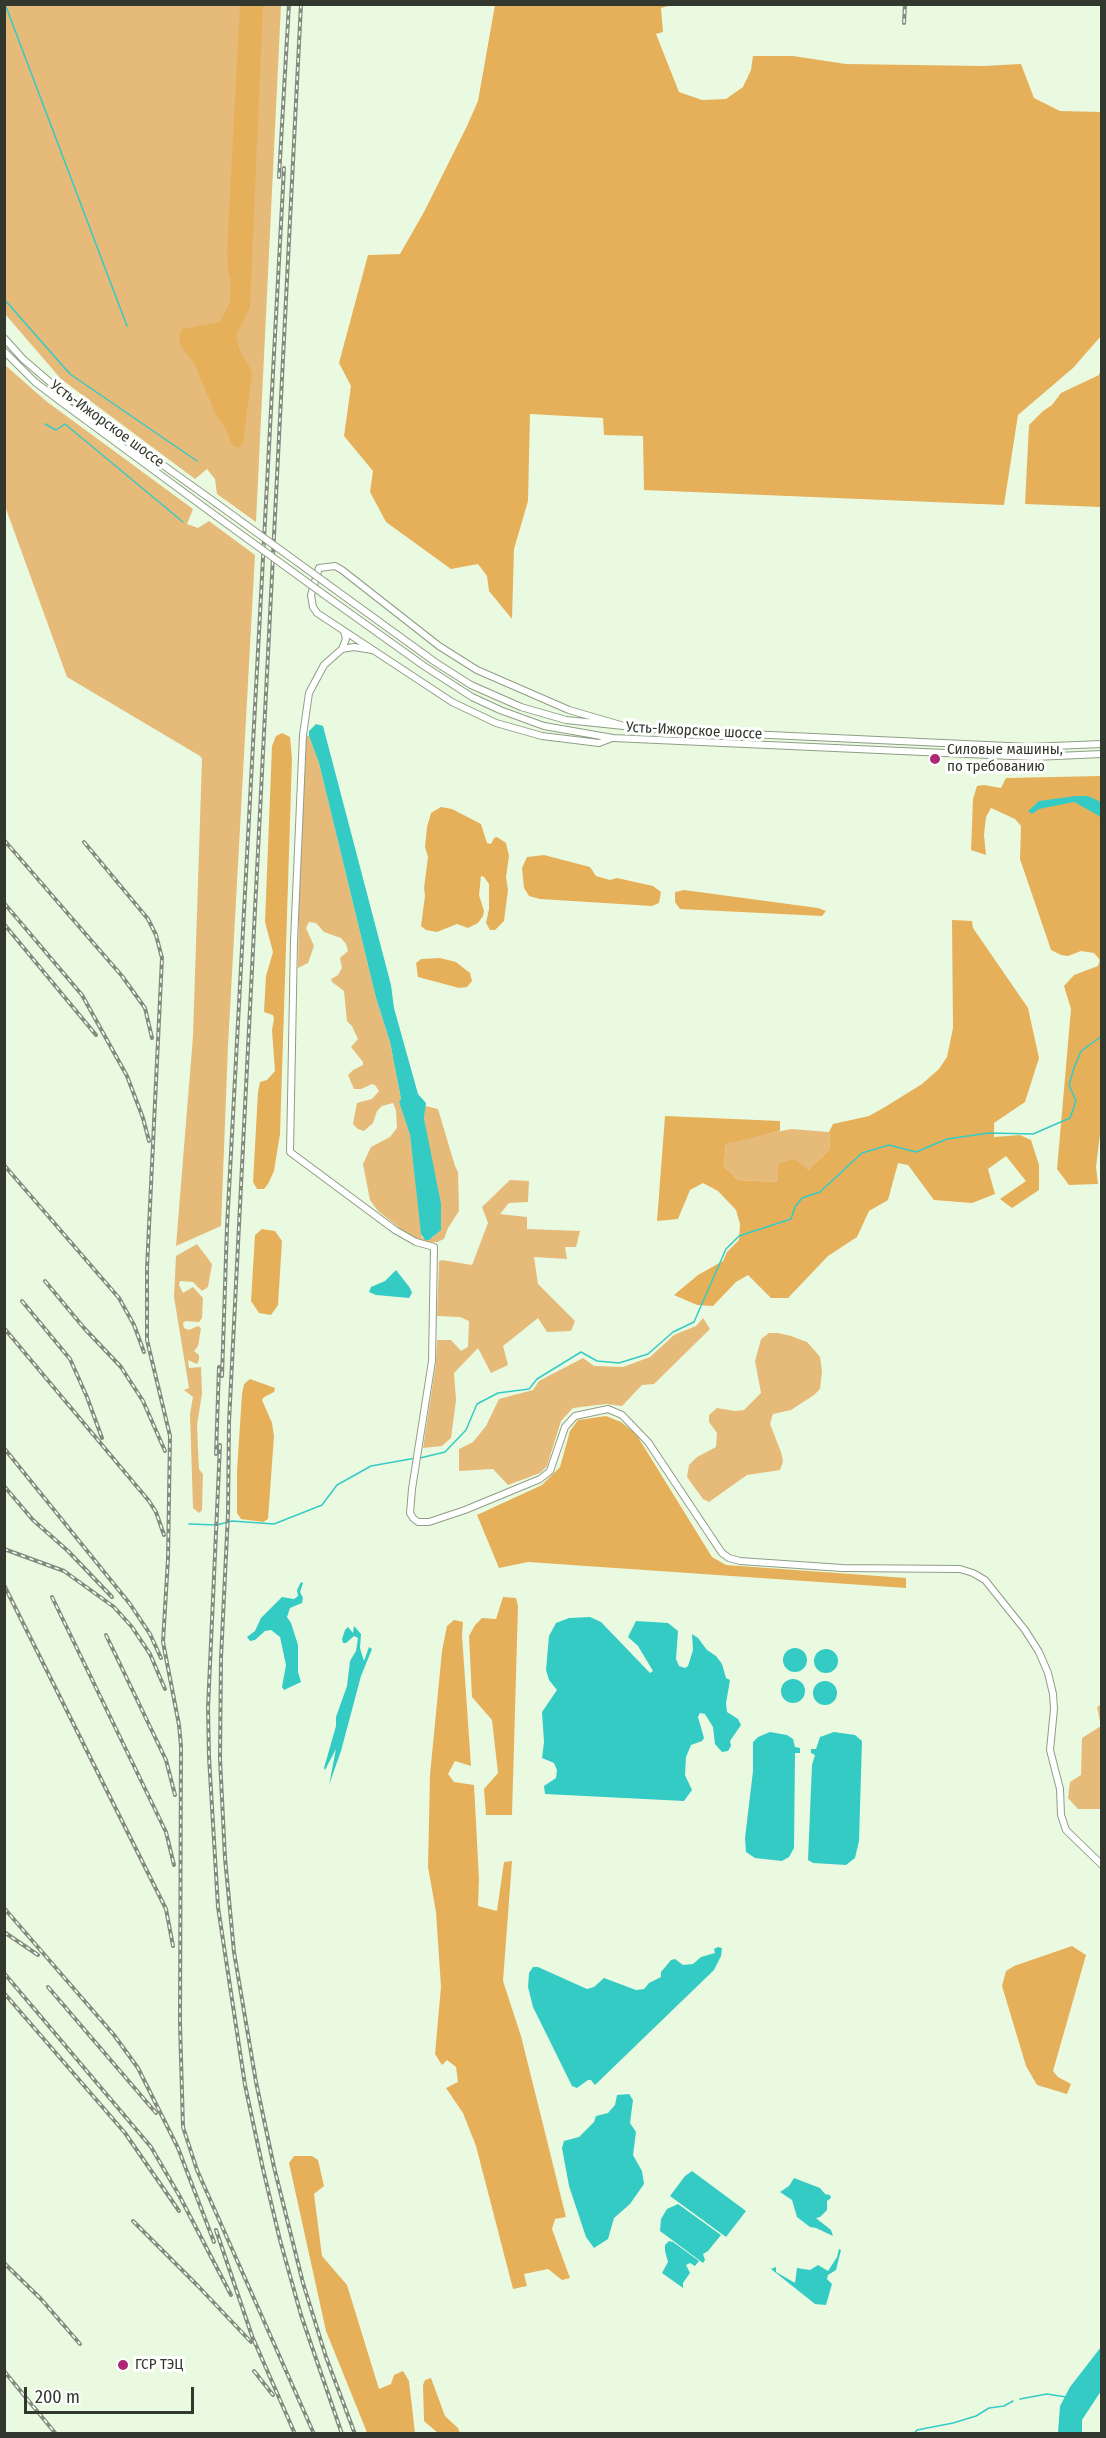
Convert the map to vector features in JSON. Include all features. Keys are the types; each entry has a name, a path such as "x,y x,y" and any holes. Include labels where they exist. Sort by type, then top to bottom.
{"street":[{"name":"Усть-Ижорское шоссе","path":"4,338 23,359 65,395 435,662 494,696 540,714 566,720 629,728 1029,747 1101,744"},
{"name":"Усть-Ижорское шоссе","path":"4,351 35,382 326,596 424,666 472,697 500,710 544,726 613,738 1034,757 1101,754"},
{"path":"613,738 599,743 576,742 542,736 495,723 442,696 317,613 311,596 319,568 335,567 342,570 440,646 477,670 569,710 629,728"},
{"path":"344,631 346,639 342,649 324,665 315,677 309,693 303,735 294,941 290,1152 394,1230 416,1242 434,1247 432,1361 410,1514 418,1522 429,1522 465,1510 540,1479 550,1471 565,1427 575,1416 608,1409 628,1420 648,1442 722,1553 729,1558 740,1561 842,1568 960,1569 980,1576 1025,1630 1048,1673 1054,1709 1050,1750 1060,1790 1061,1815 1066,1830 1101,1865"},
{"path":"342,649 354,647 372,650"}],"shaded area":[{"path":"5,5 281,5 256,522 217,494 215,479 207,469 195,479 61,379 5,314"},
{"path":"240,5 263,5 250,307 236,336 240,351 252,372 243,443 238,448 232,445 227,431 215,413 195,365 180,344 179,336 182,329 220,322 230,302 231,281 227,252"},
{"path":"495,5 672,5 661,8 663,32 656,34 679,92 702,100 726,99 743,87 751,70 753,56 793,56 846,64 983,66 1021,64 1034,98 1060,111 1101,112 1101,336 1073,368 1018,415 1004,505 644,490 643,436 604,435 603,418 530,414 528,501 514,549 512,619 489,591 487,576 478,564 451,569 386,522 370,492 373,471 344,436 351,386 339,363 368,255 400,254 424,212 478,101"},
{"path":"5,365 46,401 193,509 187,524 198,528 209,521 255,555 228,1046 221,1226 176,1246 193,1036 202,759 67,677 5,506"},
{"path":"1101,368 1101,507 1025,504 1029,425 1052,405 1061,393 1099,375"},
{"path":"282,733 290,737 292,759 280,1134 274,1171 264,1189 257,1189 253,1182 258,1092 260,1082 267,1080 275,1071 272,1030 274,1019 273,1015 264,1012 266,976 273,952 265,922 272,746 276,736"},
{"path":"306,736 309,736 319,763 376,998 390,1042 401,1099 399,1102 410,1135 422,1238 432,1238 441,1227 424,1118 425,1106 438,1109 458,1172 459,1211 444,1239 437,1242 427,1243 406,1233 378,1211 370,1200 363,1164 371,1147 390,1137 397,1128 396,1110 393,1103 382,1106 377,1111 373,1123 364,1131 353,1124 357,1103 372,1099 379,1091 372,1084 361,1089 354,1089 348,1075 363,1065 363,1062 351,1047 358,1039 347,1021 344,991 331,979 338,975 342,968 340,958 348,951 346,944 341,938 324,932 316,923 309,922 306,928 314,946 308,963 298,968 302,742"},
{"path":"1101,776 1102,1117 1096,1167 1098,1184 1069,1185 1057,1169 1071,1009 1064,986 1074,975 1098,966 1100,960 1094,953 1081,951 1068,956 1051,950 1020,859 1021,826 1015,819 991,808 986,817 984,835 986,855 971,850 973,799 977,786 1001,788 1006,778"},
{"path":"441,807 452,809 481,824 487,843 491,844 497,837 506,843 509,856 506,877 508,890 504,921 495,930 490,930 486,923 489,909 489,884 481,876 479,895 484,911 478,923 468,928 457,924 437,932 426,930 421,926 428,857 425,847 427,827 431,813"},
{"path":"544,855 590,867 596,876 610,880 617,878 653,886 661,892 659,903 652,906 540,899 529,896 524,888 522,868 527,857"},
{"path":"684,890 826,911 822,916 680,909 675,902 675,892"},
{"path":"952,920 972,921 973,928 1028,1008 1039,1058 1025,1102 994,1123 994,1137 1020,1135 1031,1140 1039,1165 1039,1190 1012,1208 1000,1199 1026,1181 1006,1156 988,1169 995,1194 972,1203 934,1200 908,1165 898,1163 888,1200 869,1211 857,1237 828,1256 788,1298 771,1298 748,1275 736,1282 713,1306 697,1305 674,1295 698,1275 723,1261 727,1252 739,1240 740,1224 736,1210 718,1191 703,1183 690,1190 678,1219 657,1221 665,1116 780,1121 780,1131 726,1144 724,1166 738,1180 778,1182 778,1164 794,1159 808,1170 830,1149 829,1132 833,1124 869,1116 885,1107 922,1084 939,1069 947,1057 953,1028"},
{"path":"440,958 456,962 470,973 472,981 467,987 459,988 418,977 416,963 421,959"},
{"path":"791,1129 829,1132 830,1149 808,1170 778,1182 738,1180 724,1166 726,1144"},
{"path":"510,1180 529,1181 528,1202 509,1203 500,1214 527,1217 527,1229 580,1231 576,1247 565,1247 567,1259 534,1257 538,1284 575,1321 571,1331 547,1332 538,1318 503,1346 508,1365 491,1373 478,1348 454,1373 456,1400 451,1438 442,1446 423,1448 436,1363 437,1340 451,1340 461,1351 468,1347 469,1321 460,1317 437,1316 439,1261 472,1265 488,1223 482,1207"},
{"path":"262,1229 275,1231 282,1241 278,1305 271,1315 259,1313 251,1301 255,1235"},
{"path":"197,1244 212,1264 208,1287 202,1291 193,1282 180,1281 179,1285 183,1293 193,1287 203,1298 202,1318 199,1322 186,1321 183,1323 184,1328 189,1330 198,1326 201,1328 198,1346 194,1351 199,1355 199,1360 197,1364 188,1360 189,1368 201,1367 202,1394 197,1425 199,1469 203,1474 202,1510 199,1513 193,1508 190,1414 193,1397 184,1390 189,1388 174,1297 176,1256"},
{"path":"703,1318 710,1329 654,1384 642,1385 622,1406 606,1404 573,1408 561,1421 547,1466 540,1473 508,1485 493,1469 459,1471 459,1449 473,1442 486,1426 499,1399 533,1390 539,1381 583,1358 594,1366 623,1367 650,1357 674,1335 696,1326"},
{"path":"769,1333 791,1336 807,1342 820,1357 822,1371 820,1389 791,1410 773,1414 770,1424 783,1461 780,1470 747,1475 709,1502 703,1499 687,1477 689,1465 697,1457 716,1447 717,1433 709,1422 709,1415 717,1408 744,1410 761,1393 755,1361 761,1339"},
{"path":"250,1379 275,1388 274,1392 262,1400 272,1423 274,1436 268,1519 263,1522 241,1519 237,1513 242,1394 244,1384"},
{"path":"606,1416 621,1422 636,1434 712,1557 726,1565 906,1578 906,1588 528,1562 499,1568 477,1515 542,1485 560,1467 570,1431 578,1420"},
{"path":"503,1597 516,1598 518,1606 512,1815 486,1815 484,1789 498,1773 492,1720 472,1697 469,1636 482,1618 496,1619"},
{"path":"454,1620 463,1622 471,1766 455,1761 448,1774 454,1782 474,1785 479,1879 478,1906 497,1911 504,1862 512,1861 503,1981 521,2036 566,2217 555,2219 552,2229 570,2278 562,2280 548,2269 524,2274 527,2286 513,2289 476,2146 463,2113 446,2088 458,2082 456,2067 447,2060 442,2065 435,2054 441,1987 436,1912 428,1867 430,1775 442,1651 447,1626"},
{"path":"1101,1705 1101,1726 1097,1707"},
{"path":"1101,1726 1101,1809 1078,1809 1068,1798 1070,1782 1081,1775 1082,1738"},
{"path":"1072,1946 1086,1955 1053,2071 1058,2077 1071,2084 1067,2094 1037,2085 1026,2066 1002,1986 1006,1971 1014,1966"},
{"path":"294,2156 312,2156 318,2160 324,2186 314,2194 322,2256 347,2285 379,2389 391,2384 394,2375 403,2371 409,2381 415,2433 367,2433 326,2331 289,2163"},
{"path":"431,2378 445,2416 458,2428 460,2433 438,2433 424,2421 423,2385 425,2380"}],"water":[{"path":"316,724 323,726 391,985 394,1008 418,1094 426,1103 424,1118 441,1204 441,1230 429,1240 425,1240 421,1234 410,1135 399,1102 401,1099 390,1042 376,998 319,763 309,736 309,731"},
{"path":"1088,796 1101,802 1101,817 1074,802 1039,809 1032,814 1028,811 1039,801"},
{"path":"396,1270 410,1288 412,1293 409,1298 376,1295 369,1292 371,1287 385,1281"},
{"path":"301,1582 303,1583 300,1592 303,1598 302,1603 290,1608 287,1617 298,1645 298,1672 301,1682 284,1690 282,1687 286,1665 280,1637 271,1630 265,1631 255,1640 250,1641 247,1637 255,1631 261,1618 282,1597 294,1599 298,1596 297,1590"},
{"path":"590,1617 601,1622 650,1673 653,1671 638,1646 628,1637 636,1621 668,1623 678,1631 676,1659 679,1666 685,1668 688,1666 693,1650 692,1634 722,1664 726,1678 730,1680 726,1703 727,1712 738,1719 741,1725 730,1741 731,1746 728,1751 722,1752 715,1744 713,1727 705,1714 700,1713 698,1717 704,1738 691,1745 686,1757 685,1775 692,1790 684,1801 545,1794 544,1786 556,1778 557,1770 554,1763 542,1758 544,1742 542,1712 557,1690 549,1680 546,1670 549,1636 556,1623 569,1618"},
{"path":"354,1626 361,1634 360,1648 364,1661 369,1647 372,1649 361,1676 341,1751 329,1785 336,1749 325,1770 324,1768 336,1726 336,1717 347,1686 350,1661 356,1651 358,1638 354,1636 346,1643 343,1643 342,1639 348,1627 353,1633"},
{"path":"795,1648 804,1651 807,1660 804,1669 795,1672 786,1669 783,1660 786,1651"},
{"path":"826,1649 835,1652 838,1661 835,1670 826,1673 817,1670 814,1661 817,1652"},
{"path":"793,1679 802,1682 805,1691 802,1700 793,1703 784,1700 781,1691 784,1682"},
{"path":"825,1681 834,1684 837,1693 834,1702 825,1705 816,1702 813,1693 816,1684"},
{"path":"770,1732 787,1735 793,1739 795,1747 800,1748 800,1753 795,1753 794,1848 789,1857 782,1861 755,1858 746,1852 745,1838 753,1771 753,1742"},
{"path":"834,1732 855,1735 862,1741 859,1841 855,1858 846,1865 813,1863 808,1860 812,1765 815,1755 811,1753 811,1749 816,1749 820,1737"},
{"path":"722,1948 721,1956 714,1970 595,2085 588,2080 577,2088 572,2086 533,2007 528,1987 529,1973 533,1967 538,1967 587,1989 594,1987 604,1978 636,1990 644,1989 649,1983 661,1977 661,1972 671,1960 675,1959 683,1965 693,1964 701,1957 715,1953 714,1949"},
{"path":"629,2094 633,2100 630,2123 636,2132 633,2155 642,2171 644,2184 630,2204 614,2218 608,2239 594,2248 586,2237 569,2186 562,2148 564,2141 579,2137 594,2122 596,2116 608,2113 615,2105 617,2095"},
{"path":"692,2171 746,2211 726,2237 670,2196 685,2176"},
{"path":"794,2178 820,2188 825,2194 830,2195 827,2210 816,2218 831,2230 833,2236 810,2227 797,2217 792,2200 780,2192 789,2186"},
{"path":"678,2204 721,2235 703,2254 705,2260 703,2263 660,2231 661,2219 667,2209"},
{"path":"669,2241 699,2261 695,2266 690,2263 686,2265 690,2273 683,2283 683,2288 662,2273 668,2262 665,2245"},
{"path":"839,2249 841,2250 836,2270 828,2275 827,2279 832,2284 826,2305 815,2304 771,2269 776,2267 776,2272 795,2283 797,2268 810,2270 818,2265 828,2271"},
{"path":"1101,2347 1101,2391 1082,2420 1082,2433 1058,2433 1060,2406 1070,2387"}],"waterway":[{"path":"5,4 127,326"},
{"path":"4,299 70,374 197,461"},
{"path":"45,424 56,430 65,424 183,522"},
{"path":"420,1458 445,1452 466,1430 477,1404 498,1393 529,1389 537,1379 581,1352 597,1361 619,1363 648,1354 673,1332 694,1322 726,1249 739,1236 791,1219 795,1207 802,1198 820,1192 862,1153 889,1145 916,1152 947,1139 989,1133 1033,1134 1070,1118 1076,1101 1069,1085 1074,1068 1081,1051 1102,1036"},
{"path":"189,1524 217,1525 232,1521 274,1524 322,1505 337,1485 371,1466 416,1458"},
{"path":"1020,2399 1047,2394 1066,2397"},
{"path":"914,2434 917,2430 953,2423 1013,2401"}],"railway":[{"path":"279,177 289,4"},
{"path":"301,4 229,1422 220,1759 225,1858 234,1952 256,2082 274,2167 303,2283 326,2357 355,2434"},
{"path":"904,23 905,4"},
{"path":"222,1376 227,1227 284,168"},
{"path":"4,840 122,976 145,1008 152,1038"},
{"path":"84,842 148,919 156,935 162,958 147,1268 147,1340 170,1436 168,1559 163,1642 181,1746 180,2023 183,2127 197,2170 314,2434"},
{"path":"4,903 82,995 127,1076 149,1141"},
{"path":"4,924 96,1035"},
{"path":"4,1165 119,1298 134,1325 144,1352"},
{"path":"45,1281 84,1328 121,1367 143,1401 165,1451"},
{"path":"22,1301 70,1359 102,1438"},
{"path":"4,1328 149,1501 156,1512 164,1535"},
{"path":"216,1454 219,1367"},
{"path":"220,1445 208,1708 218,1907 245,2085 263,2169 301,2315 342,2434"},
{"path":"4,1448 130,1604 150,1634 161,1658"},
{"path":"4,1486 33,1520 68,1551 112,1597"},
{"path":"4,1549 64,1571 114,1607 132,1627 150,1654 165,1689"},
{"path":"4,1585 166,1909 173,1946"},
{"path":"52,1597 166,1832 174,1865"},
{"path":"106,1635 166,1760 175,1795"},
{"path":"4,1908 114,2035 138,2068 178,2148 214,2242"},
{"path":"4,1932 38,1955"},
{"path":"4,1973 151,2147 179,2195 231,2295"},
{"path":"48,1987 156,2113"},
{"path":"4,1993 125,2133 179,2211"},
{"path":"133,2221 251,2342"},
{"path":"216,2230 252,2336 295,2434"},
{"path":"4,2263 41,2299 80,2344"},
{"path":"4,2371 56,2434"},
{"path":"254,2371 273,2395"}],"place":[{"name":"Силовые машины, по требованию","path":"935,759"},
{"name":"ГСР ТЭЦ","path":"123,2365"}]}
